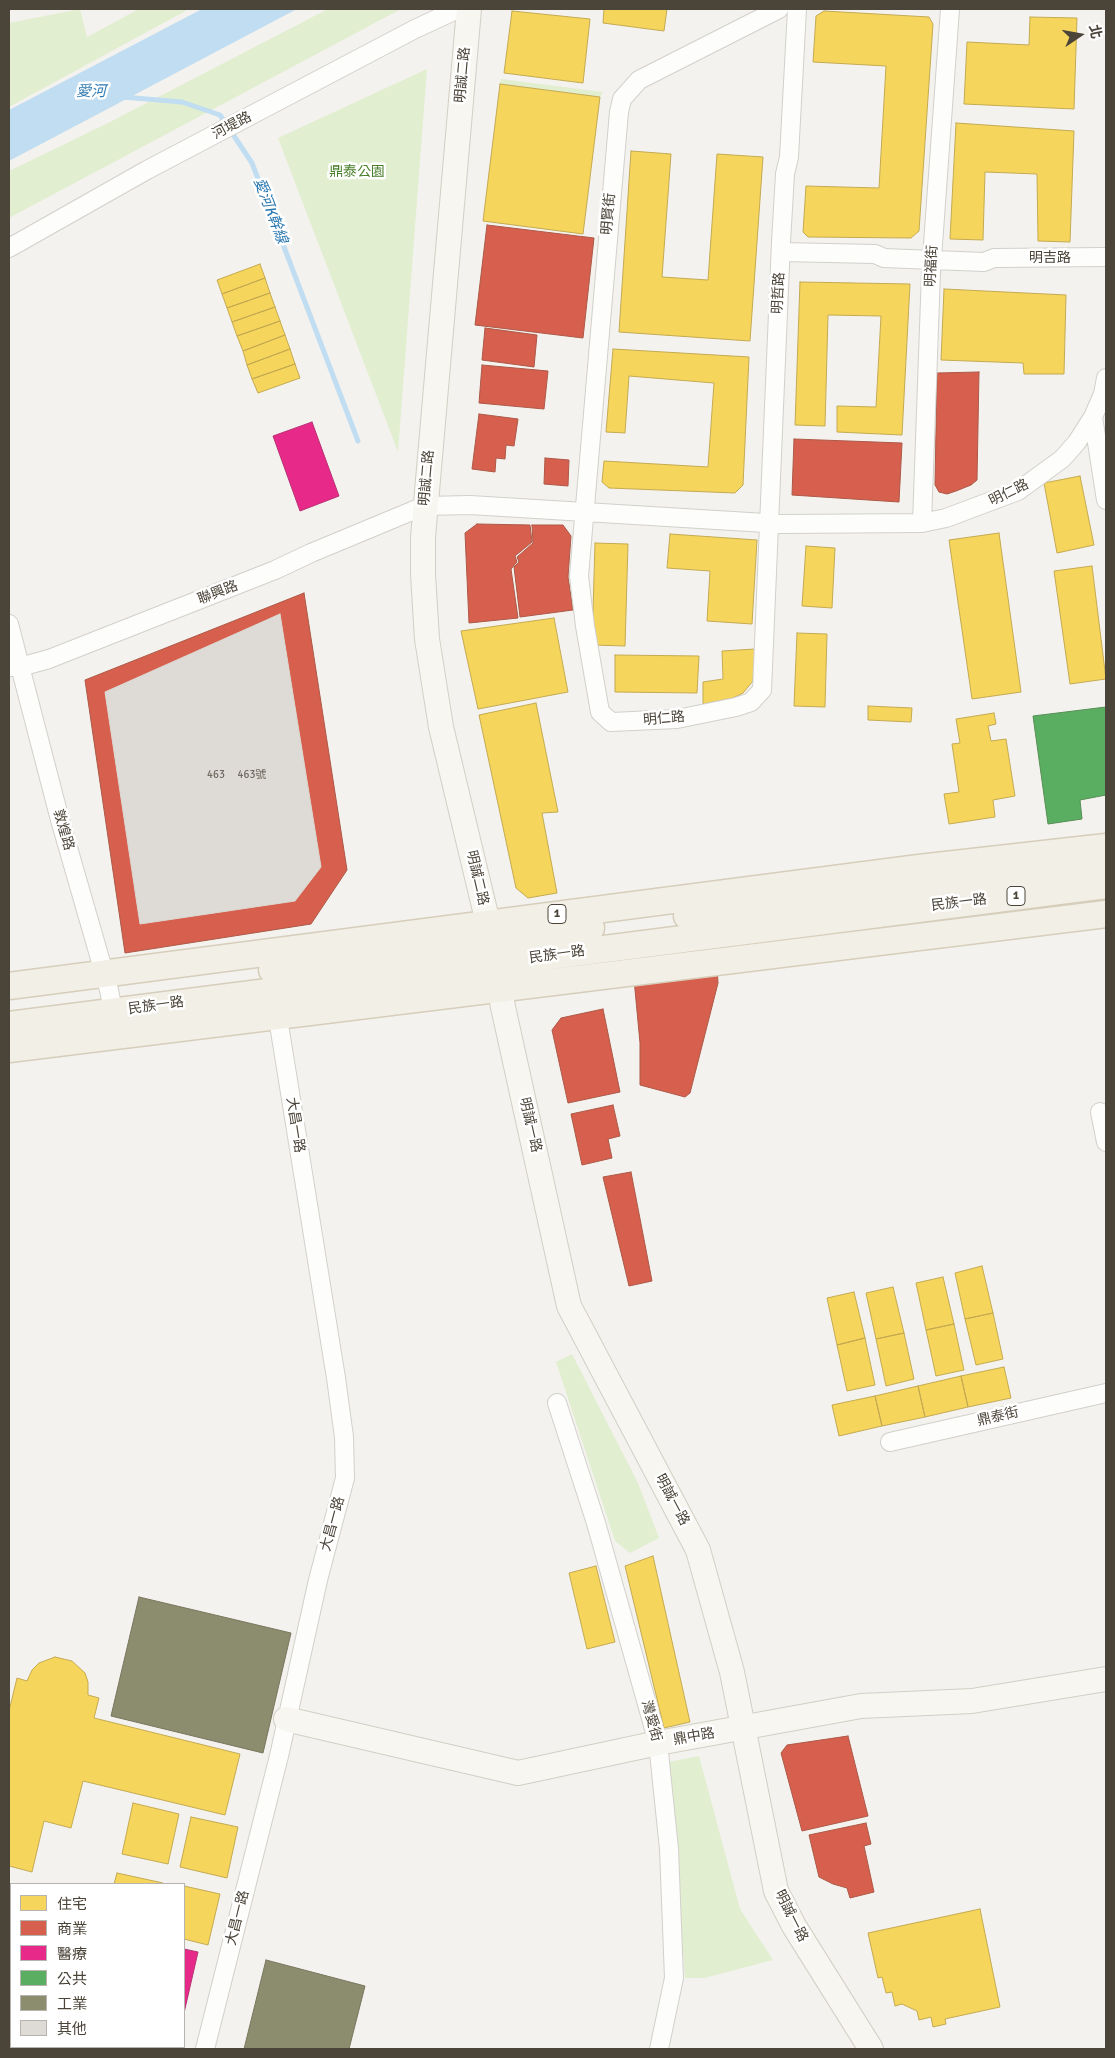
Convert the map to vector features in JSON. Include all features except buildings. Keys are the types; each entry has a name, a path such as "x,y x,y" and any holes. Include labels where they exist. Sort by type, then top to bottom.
{"main road":[{"name":"民族一路","path":"735,911 1106,846"},
{"name":"民族一路","path":"9,1002 111,1003 277,1016 494,955 575,930 1106,866"},
{"name":"民族一路","path":"735,911 1106,885"},
{"path":"735,911 738,959"},
{"name":"民族一路","path":"9,1025 111,1003 494,955 738,959 1106,914"},
{"name":"民族一路","path":"9,986 111,1003 273,991 494,955"},
{"name":"民族一路","path":"9,1049 111,1003"}],"street":[{"name":"河堤路","path":"9,248 133,178 415,29 458,9"},
{"name":"明誠二路","path":"469,9 424,506 422,574 429,649 441,727 494,955"},
{"name":"明賢街","path":"584,511 617,131 622,99 639,80 779,9"},
{"name":"明哲路","path":"791,9 790,41 794,63"},
{"name":"明哲路","path":"768,524 785,174 789,157 797,9"},
{"name":"明福街","path":"922,523 932,255 950,9"},
{"name":"明吉路","path":"781,252 875,254 886,249 932,255 986,253 994,258 1106,258"},
{"name":"明仁路","path":"424,506 470,505 768,524 922,523 946,518 1018,491 1043,475 1062,459 1077,442 1093,417 1103,394 1106,378"},
{"path":"1093,417 1106,500"},
{"name":"聯興路","path":"14,667 49,659 256,578 424,506"},
{"name":"明仁路","path":"584,511 579,576 585,626 600,712 611,722 677,719 736,707 751,702 762,690 768,524"},
{"name":"敦煌路","path":"9,624 14,667 60,820 111,1003"},
{"name":"明誠一路","path":"494,955 569,1306 698,1550 732,1672 776,1891 794,1926 870,2049"},
{"name":"大昌一路","path":"205,2049 318,1580 345,1478 344,1437 336,1378 273,991"},
{"path":"1100,1112 1106,1142"},
{"name":"鼎泰街","path":"890,1442 1106,1392"},
{"name":"灣愛街","path":"557,1403 596,1523 658,1743 669,1849 674,1978 659,2049"},
{"name":"鼎中路","path":"286,1719 518,1773 658,1743 861,1706 972,1701 1106,1679"}],"green space":[{"path":"80,9 87,37 139,9 189,9 9,107 9,23"},
{"path":"328,9 401,9 9,218 9,171 108,123"},
{"name":"鼎泰公園","path":"427,69 398,452 278,138"},
{"path":"501,79 603,92 600,97 500,84"},
{"path":"572,1354 638,1483 659,1538 630,1553 615,1541 556,1362"},
{"path":"699,1756 740,1909 773,1960 704,1978 685,1978 669,1762"}],"water":[{"name":"愛河","path":"202,9 297,9 9,161 9,110"}],"waterway":[{"name":"愛河K幹線","path":"123,97 182,102 220,115 252,163 358,441"}]}
